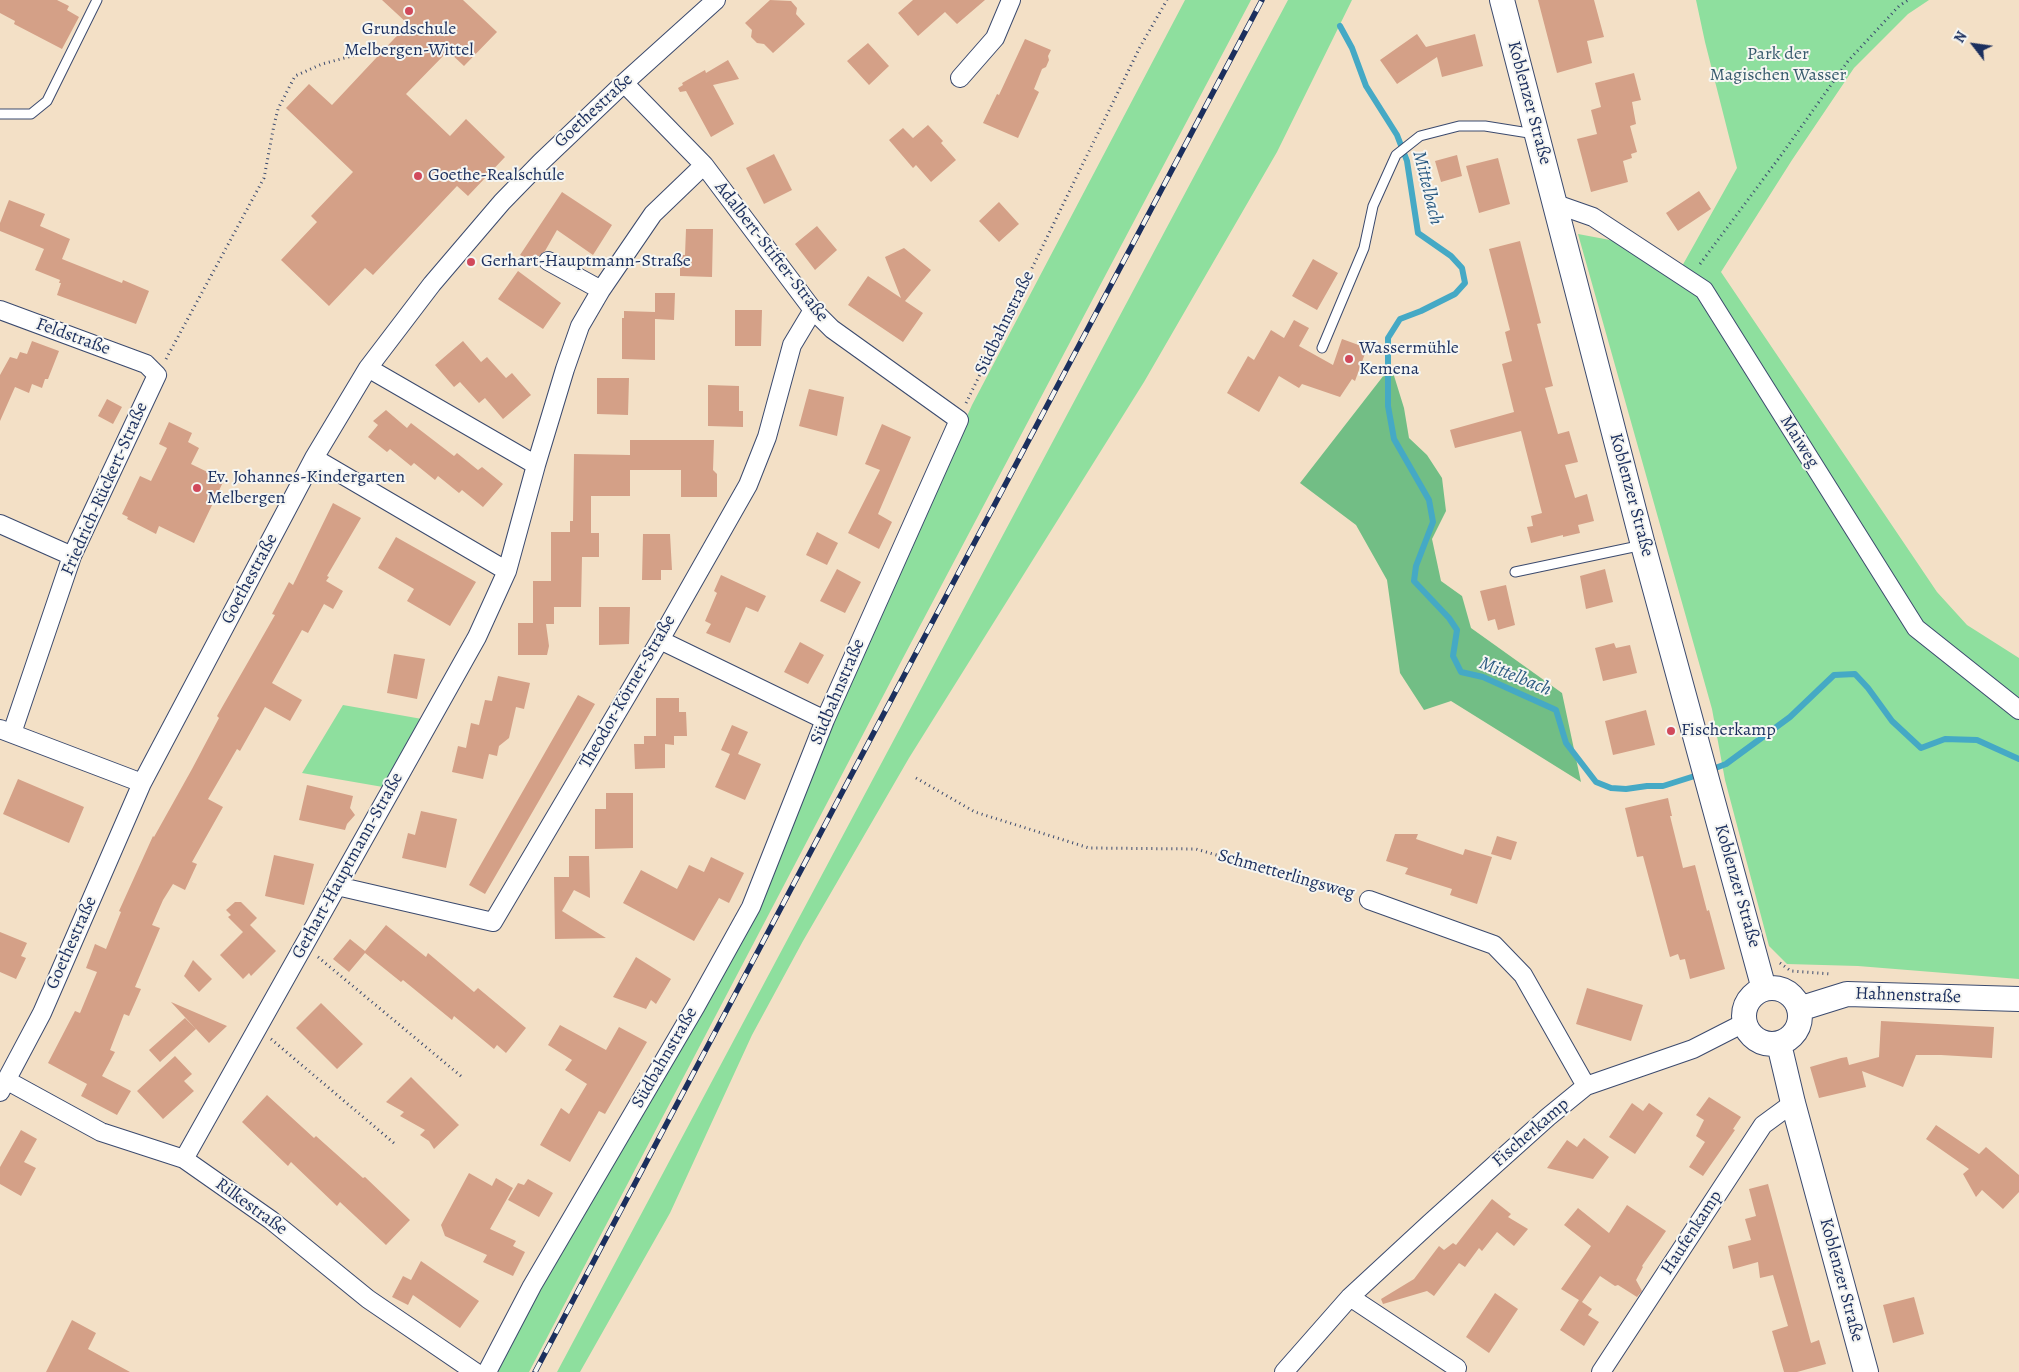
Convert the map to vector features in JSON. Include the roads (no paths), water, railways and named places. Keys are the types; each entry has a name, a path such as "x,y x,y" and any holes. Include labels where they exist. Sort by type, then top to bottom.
{"street":[{"name":"Goethestraße","path":"3,1086 42,1012 142,783 314,458 368,368 432,284 502,202 624,83 716,0"},
{"path":"960,78 995,38 1012,0"},
{"name":"Koblenzer Straße","path":"1502,0 1643,545 1764,989"},
{"name":"Adalbert-Stifter-Straße","path":"624,83 704,165 812,310 832,329 959,420"},
{"name":"Gerhart-Hauptmann-Straße","path":"184,1159 477,637 508,571 536,466 580,326 601,290 654,214 704,165"},
{"name":"Maiweg","path":"1556,204 1593,217 1704,290 1916,628 2019,710"},
{"path":"548,261 601,290"},
{"name":"Feldstraße","path":"0,310 151,370"},
{"name":"Theodor-Körner-Straße","path":"338,886 493,922 660,640 748,485 766,437 792,345 812,310"},
{"path":"368,368 536,466"},
{"name":"Friedrich-Rückert-Straße","path":"3,731 72,556 151,370"},
{"name":"Südbahnstraße","path":"487,1372 532,1286 696,1006 751,907 825,720 959,420"},
{"path":"314,458 508,571"},
{"path":"0,524 72,556"},
{"path":"660,640 825,720"},
{"path":"3,731 142,783"},
{"name":"Schmetterlingsweg","path":"1369,900 1494,945 1523,975 1586,1086"},
{"path":"1764,989 1782,990 1789,994 1799,1009 1798,1026 1794,1034 1779,1044 1770,1045 1754,1038 1744,1024 1745,1006 1756,992 1764,989"},
{"name":"Hahnenstraße","path":"1799,1009 1847,994 2019,999"},
{"name":"Fischerkamp","path":"1284,1372 1350,1296 1526,1136 1586,1086 1693,1049 1744,1024"},
{"name":"Koblenzer Straße","path":"1779,1044 1793,1103 1866,1372"},
{"name":"Rilkestraße","path":"3,1086 102,1132 184,1159 271,1220 368,1299 475,1372"},
{"name":"Haufenkamp","path":"1601,1372 1763,1125 1793,1103"},
{"path":"1350,1296 1457,1368"}],"lane":[{"path":"0,114 31,114 47,101 97,0"},
{"path":"1322,348 1364,248 1373,206 1396,155 1420,136 1459,126 1485,126 1537,134"},
{"path":"1515,572 1643,545"}],"waterway":[{"name":"Mittelbach","path":"1340,26 1352,48 1366,86 1397,135 1407,161 1418,233 1451,256 1462,268 1465,283 1455,294 1400,319 1388,338 1388,406 1394,439 1429,500 1433,522 1416,566 1414,581 1449,618 1457,630 1453,656 1461,672 1483,677 1556,710 1566,743 1596,782 1611,788 1626,789 1663,786 1701,774"},
{"name":"Mittelbach","path":"1710,770 1726,764 1790,717 1834,675 1855,674 1868,688 1892,721 1921,748 1945,739 1977,740 2019,759"}],"railway":[{"path":"535,1372 1262,0"}],"place":[{"name":"Grundschule Melbergen-Wittel","path":"409,11"},
{"name":"Goethe-Realschule","path":"418,176"},
{"name":"Gerhart-Hauptmann-Straße","path":"471,262"},
{"name":"Wassermühle Kemena","path":"1349,359"},
{"name":"Ev. Johannes-Kindergarten Melbergen","path":"197,488"},
{"name":"Fischerkamp","path":"1671,731"}],"park label":[{"name":"Park der Magischen Wasser","path":"1778,65"}]}
